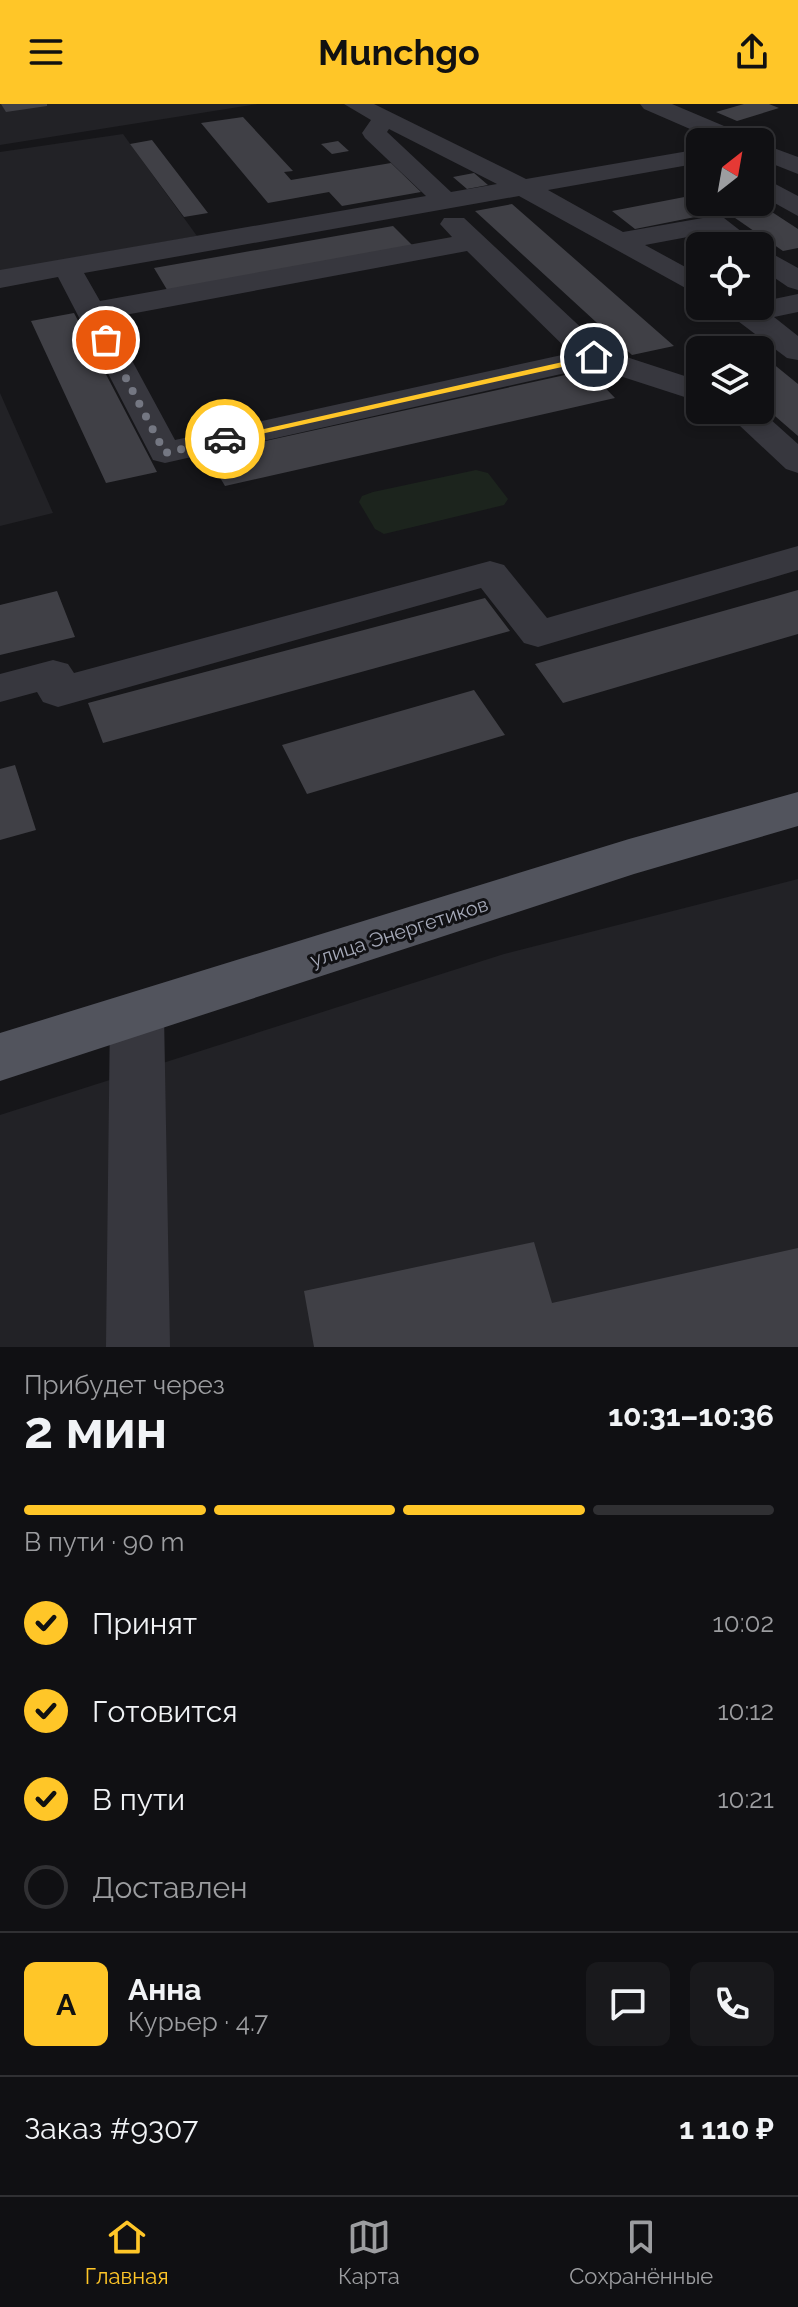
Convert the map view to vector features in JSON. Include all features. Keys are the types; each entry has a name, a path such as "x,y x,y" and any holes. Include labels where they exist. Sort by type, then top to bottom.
{"main road":[{"name":"улица Энергетиков","path":"0,1057 629,857 798,809"}],"street":[{"path":"356,104 523,187 686,279"},
{"path":"652,104 708,128"},
{"path":"384,118 374,133 473,242 594,357 686,387"},
{"path":"774,156 798,166"},
{"path":"0,279 686,158"},
{"path":"774,193 798,208"},
{"path":"619,241 714,224 726,232"},
{"path":"91,312 473,242"},
{"path":"774,265 798,281"},
{"path":"67,267 165,453 594,357"},
{"path":"774,306 798,303"},
{"path":"755,320 798,351"},
{"path":"756,424 798,462"},
{"path":"0,688 53,674 58,692 490,573 538,634 798,558"},
{"path":"137,1015 138,1347"}],"shaded area":[{"path":"0,104 258,104 0,145"},
{"path":"123,134 197,236 0,271 0,152"},
{"path":"0,393 53,513 0,526"},
{"path":"476,470 488,473 508,499 504,505 384,534 375,529 359,502 362,496 373,492"},
{"path":"798,879 798,1347 0,1347 0,1115 504,954"}],"building":[{"path":"1,104 47,104 47,106 6,112"},
{"path":"744,104 769,104 779,108 737,121 716,112"},
{"path":"243,117 293,171 284,172 291,180 391,163 421,192 342,206 329,192 268,203 201,123"},
{"path":"152,140 208,213 184,217 130,144"},
{"path":"338,141 349,151 332,154 321,144"},
{"path":"474,173 488,185 467,189 453,177"},
{"path":"686,197 686,216 700,216 635,229 612,211"},
{"path":"512,204 674,346 632,355 475,211"},
{"path":"774,213 798,229 798,248 783,251 774,245 774,232 755,232 732,216 774,216"},
{"path":"393,226 415,248 169,293 154,268"},
{"path":"74,313 157,472 106,483 31,321"},
{"path":"774,364 798,384 798,436 774,415"},
{"path":"588,370 615,398 225,486 206,454"},
{"path":"798,590 798,634 563,703 535,664"},
{"path":"57,591 75,637 0,655 0,605"},
{"path":"485,598 510,631 103,743 88,703"},
{"path":"474,690 505,735 307,794 282,745"},
{"path":"15,765 36,830 0,840 0,769"},
{"path":"534,1242 552,1303 798,1248 798,1347 314,1347 304,1291"}],"way so far":[{"path":"106,340 165,453 225,439"}],"route":[{"path":"225,439 594,357"}]}
